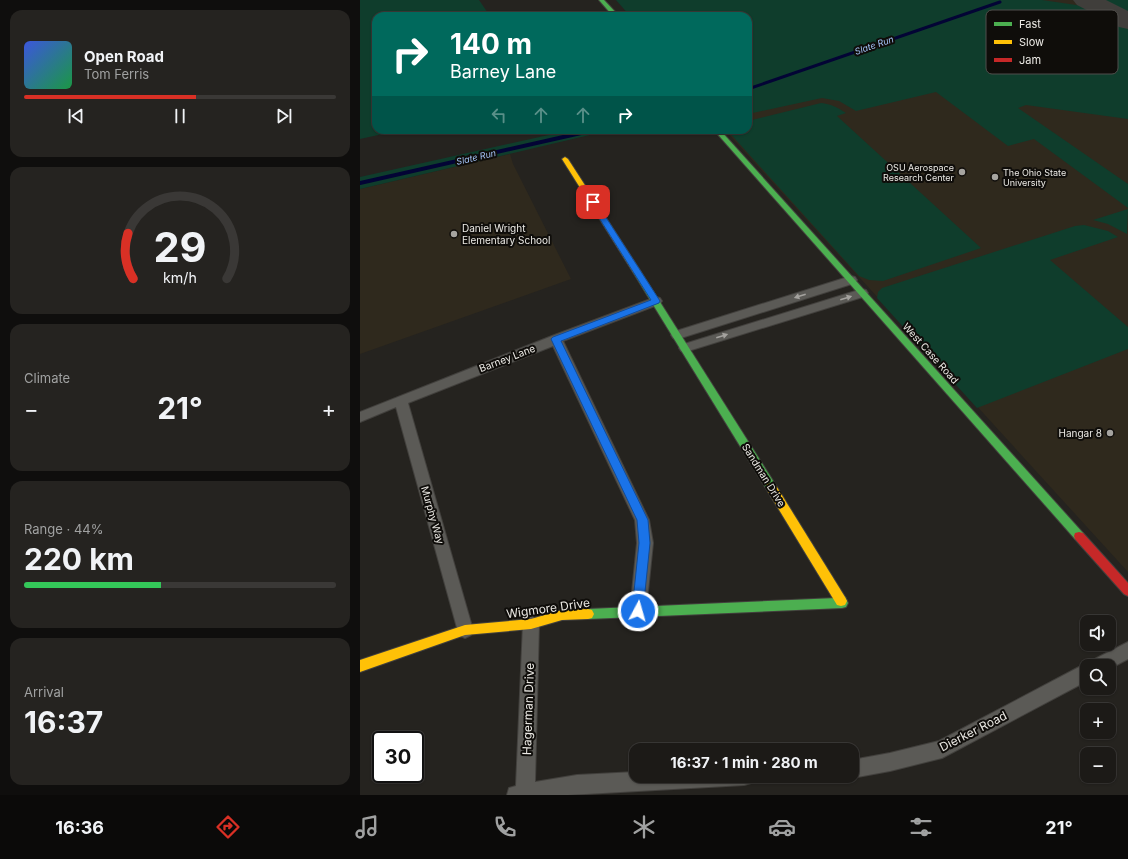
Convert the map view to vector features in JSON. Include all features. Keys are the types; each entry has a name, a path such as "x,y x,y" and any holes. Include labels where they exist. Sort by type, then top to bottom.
{"street":[{"path":"601,0 612,12"},
{"name":"West Case Road","path":"721,134 1128,591"},
{"name":"Sandman Drive","path":"565,159 656,301 842,602"},
{"path":"677,335 851,280"},
{"path":"685,348 862,293"},
{"name":"Barney Lane","path":"360,417 656,301"},
{"path":"556,339 642,520 645,543 638,611"},
{"name":"Murphy Way","path":"401,400 465,630"},
{"name":"Wigmore Drive","path":"360,666 465,630 531,624 549,618 576,614 842,602"},
{"name":"Hagerman Drive","path":"522,794 531,624"},
{"path":"1111,659 1128,650"},
{"name":"Dierker Road","path":"859,768 890,762 942,749 1080,676"},
{"path":"522,794 577,784 629,782"}],"shaded area":[{"path":"966,0 1128,0 1128,572 729,134 752,134 752,81"},
{"name":"Daniel Wright Elementary School","path":"510,154 513,164 571,279 360,354 360,189"}],"green space":[{"path":"360,0 479,0 487,12 372,12 372,134 383,134 360,139"},
{"path":"616,0 1042,0 1090,7 1096,10 986,10 986,74 1118,74 1118,21 1128,26 1128,119 1026,105 1018,108 1128,184 1128,208 1034,139 1008,146 936,92 856,111 839,101 822,98 752,113 752,12 626,12"},
{"path":"1101,0 1128,0 1128,13"},
{"path":"821,103 840,109 846,113 837,116 981,248 883,281 869,280 859,276 731,134 752,134 752,120"},
{"path":"553,134 594,134 360,189 360,177"},
{"path":"1128,209 1127,234 1108,224 1093,220"},
{"path":"1084,225 1108,231 1118,237 1050,260 1128,327 1128,349 977,408 877,298 878,292 882,288 1075,226"}],"waterway":[{"name":"Slate Run","path":"752,88 1000,2"},
{"name":"Slate Run","path":"360,183 577,134"}],"taxiway":[{"path":"1086,0 1106,10"},
{"path":"1118,16 1128,21"}],"traffic: fast":[{"path":"601,0 612,12"},
{"path":"721,134 1079,536"},
{"path":"637,272 771,487"},
{"path":"588,614 842,603 841,601"}],"traffic: slow":[{"path":"565,159 637,272"},
{"path":"771,487 841,601"},
{"path":"360,666 465,630 531,624 562,615 588,614"}],"traffic: jam":[{"path":"1079,536 1128,591"}],"place":[{"name":"OSU Aerospace Research Center","path":"962,172"},
{"name":"The Ohio State University","path":"995,177"},
{"name":"Daniel Wright Elementary School","path":"454,234"},
{"name":"Hangar 8","path":"1110,433"}],"route":[{"path":"593,202 656,301 556,339 642,520 645,543 638,611"}]}
